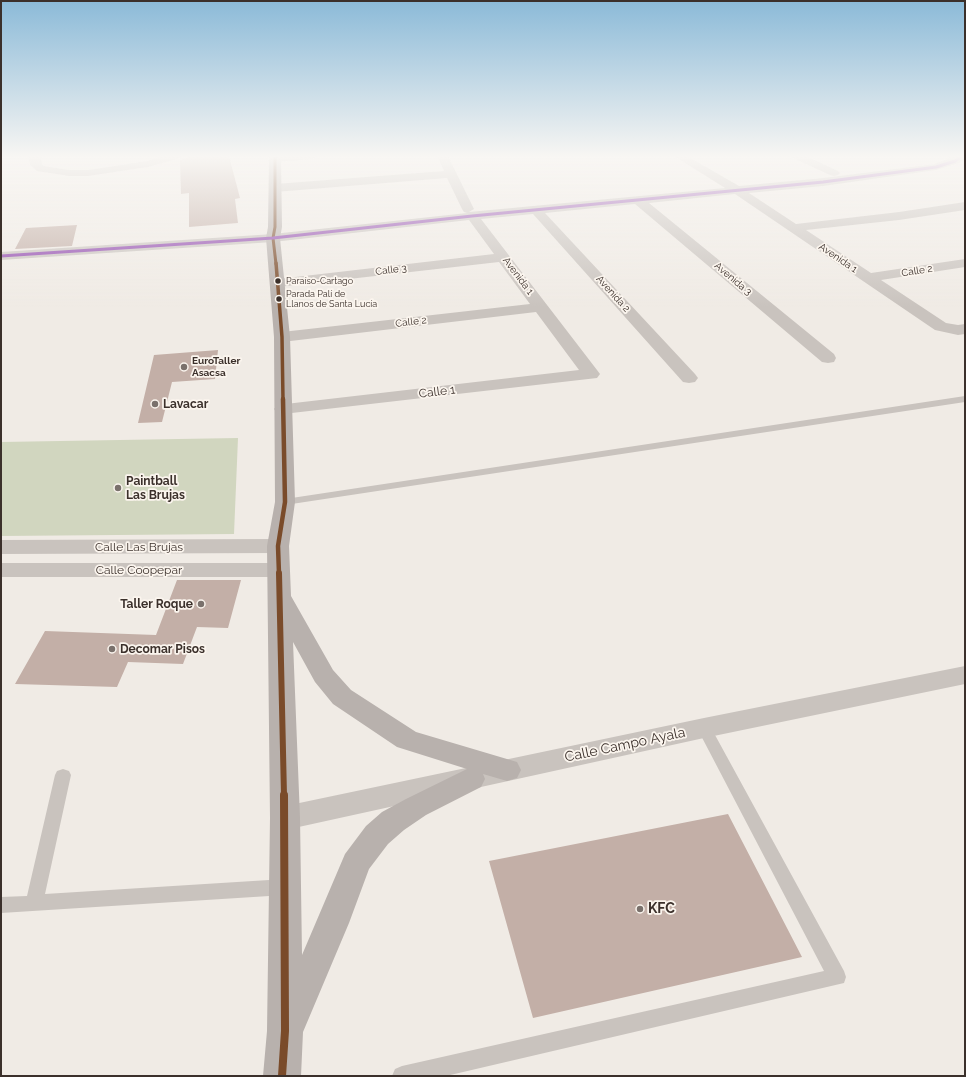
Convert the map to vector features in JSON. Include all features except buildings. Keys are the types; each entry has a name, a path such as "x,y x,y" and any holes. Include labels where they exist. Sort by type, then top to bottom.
{"main road":[{"path":"275,206 274,233 282,337 285,502 278,558 285,818 285,1031 282,1076"},
{"path":"280,596 324,676 342,697 407,740 507,770"},
{"path":"285,1031 333,923 356,863 377,835 393,821 416,807 471,779"}],"street":[{"name":"Avenida 1","path":"467,206 470,213 591,374"},
{"path":"1,256 274,233 535,206"},
{"path":"470,213 536,210 574,206"},
{"name":"Avenida 3","path":"646,206 828,358"},
{"name":"Avenida 1","path":"761,206 942,327 961,330"},
{"path":"793,228 899,216 963,206"},
{"name":"Avenida 2","path":"536,210 689,378"},
{"name":"Calle 3","path":"278,283 504,257"},
{"name":"Calle 2","path":"869,278 965,263"},
{"name":"Calle 2","path":"282,337 541,307"},
{"name":"Calle 1","path":"283,409 591,374"},
{"name":"Calle Las Brujas","path":"1,547 278,558"},
{"name":"Calle Coopepar","path":"1,570 278,558"},
{"name":"Calle Campo Ayala","path":"285,818 704,728 965,675"}],"lane":[{"path":"285,502 965,399"},
{"path":"402,1076 838,977 704,728"},
{"path":"34,903 63,775"},
{"path":"1,905 285,887"}],"green space":[{"name":"Paintball Las Brujas","path":"238,438 234,534 1,536 1,442"}],"transit line":[{"path":"275,206 275,227 273,238 282,337 285,502 278,546 285,818 285,1031 282,1076"},
{"path":"1,256 273,238 573,206"}],"place":[{"name":"Paraíso-Cartago","path":"278,281"},
{"name":"Parada Palí de Llanos de Santa Lucía","path":"279,299"},
{"name":"EuroTaller Asacsa","path":"184,367"},
{"name":"Lavacar","path":"155,404"},
{"name":"Paintball Las Brujas","path":"118,488"},
{"name":"Taller Roque","path":"201,604"},
{"name":"Decomar Pisos","path":"112,649"},
{"name":"KFC","path":"640,909"}]}
